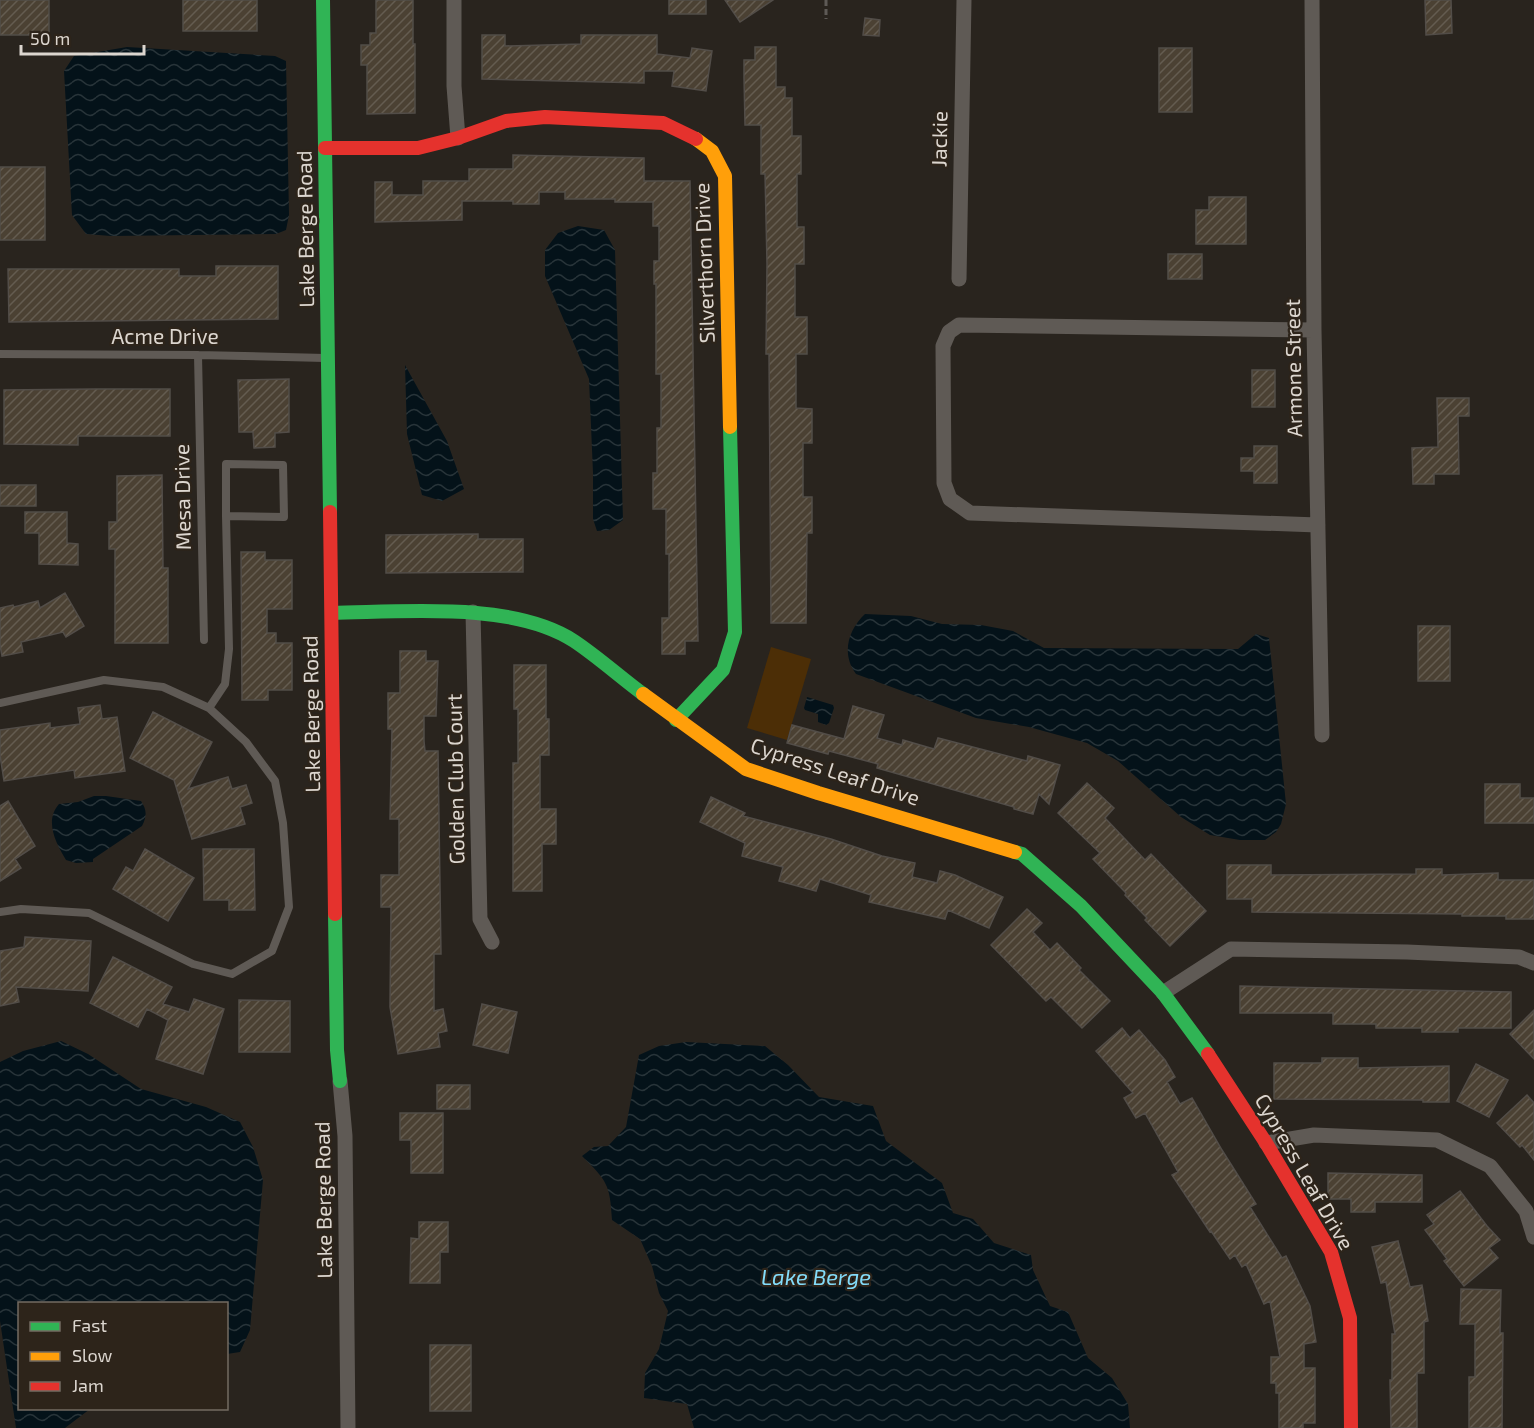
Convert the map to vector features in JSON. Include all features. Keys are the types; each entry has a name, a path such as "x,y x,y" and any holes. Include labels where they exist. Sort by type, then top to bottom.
{"street":[{"name":"Lake Berge Road","path":"323,0 337,1050 345,1136 348,1428"},
{"path":"454,0 454,86 458,138"},
{"name":"Jackie","path":"959,279 964,0"},
{"name":"Armone Street","path":"1312,0 1314,330 1323,735"},
{"name":"Silverthorn Drive","path":"325,148 418,148 458,138 506,121 545,117 663,123 693,136 712,151 725,176 735,632 723,670 676,720"},
{"path":"1314,330 959,325 949,332 943,346 944,483 950,499 970,513 1318,525"},
{"name":"Cypress Leaf Drive","path":"332,613 473,612 529,621 573,640 676,720 746,769 1022,854 1081,906 1163,993 1210,1056 1266,1143 1331,1252 1350,1318 1351,1428"},
{"name":"Golden Club Court","path":"473,612 480,919 492,942"},
{"path":"1163,993 1231,949 1508,956 1519,957 1534,963"},
{"path":"1266,1143 1314,1135 1437,1140 1490,1166 1526,1211 1534,1237"}],"lane":[{"name":"Acme Drive","path":"0,354 329,358"},
{"name":"Mesa Drive","path":"198,355 204,640"},
{"path":"209,708 225,684 229,649 226,516 226,464 283,465 284,517 226,516"},
{"path":"0,703 104,680 163,687 209,708 246,742 275,781 283,823 288,908 272,951 232,974 193,964 89,913 21,909 0,912"}],"path":[{"path":"826,0 826,19"}],"shaded area":[{"path":"771,647 811,659 787,740 747,728"}],"water":[{"path":"127,47 275,56 286,61 289,215 286,230 276,234 111,236 86,234 72,215 64,71 74,56"},
{"path":"578,226 604,230 615,250 623,520 609,530 597,531 593,519 589,379 545,276 545,250 558,233"},
{"path":"405,365 447,441 464,489 442,501 422,495 407,434"},
{"path":"865,614 911,616 942,624 981,625 1013,631 1044,648 1238,649 1256,634 1269,638 1286,804 1281,824 1276,832 1265,840 1240,840 1210,835 1181,817 1118,761 1087,743 1029,727 976,718 856,674 849,658 848,642 854,627"},
{"path":"807,697 833,705 829,723 826,725 818,722 818,714 805,710"},
{"path":"94,796 141,801 145,810 144,822 142,826 93,859 93,862 76,863 66,860 53,832 52,818 55,811 59,804 78,802"},
{"path":"61,1041 88,1054 141,1089 206,1107 240,1122 253,1147 263,1180 250,1330 240,1352 228,1354 228,1302 18,1302 18,1410 89,1410 65,1428 16,1428 0,1321 0,1062 23,1051"},
{"name":"Lake Berge","path":"686,1042 765,1046 788,1065 819,1097 873,1106 886,1141 942,1183 953,1213 973,1219 994,1243 1031,1255 1033,1270 1050,1306 1068,1312 1088,1358 1112,1378 1128,1404 1130,1428 694,1428 687,1404 644,1398 645,1373 659,1349 668,1311 659,1293 652,1266 640,1239 612,1220 606,1184 582,1156 594,1147 608,1146 626,1127 639,1055 659,1046"}],"building":[{"path":"0,0 49,0 49,35 0,35"},
{"path":"183,0 257,0 257,31 183,31"},
{"path":"376,0 413,0 415,113 367,114 367,65 361,65 361,45 370,45 370,33 376,33"},
{"path":"669,0 706,0 706,14 669,14"},
{"path":"725,0 773,0 740,22"},
{"path":"1425,0 1451,0 1452,33 1426,35"},
{"path":"865,18 880,20 879,36 863,35"},
{"path":"482,35 505,35 505,46 581,44 581,35 657,35 657,54 690,58 692,48 712,51 706,91 672,86 674,71 644,71 644,83 482,79"},
{"path":"755,47 776,47 776,87 785,87 785,98 792,98 792,136 801,136 801,174 797,174 797,227 804,227 804,264 795,264 795,317 807,317 807,354 796,354 796,408 812,409 812,443 803,443 803,497 812,497 812,533 807,533 806,623 771,623 765,174 761,174 761,125 745,125 744,60 755,60"},
{"path":"1159,48 1192,48 1192,112 1159,112"},
{"path":"513,155 644,158 644,181 690,181 698,641 685,641 685,654 662,654 662,618 669,618 669,554 666,554 666,509 653,509 653,473 657,473 657,428 661,428 661,374 656,374 654,261 659,261 659,226 653,226 653,202 565,199 565,192 539,192 539,204 513,204 513,201 462,201 462,220 375,222 375,182 392,182 392,195 423,195 423,181 469,181 469,169 513,169"},
{"path":"0,167 45,167 45,240 0,240"},
{"path":"1209,197 1246,197 1246,244 1196,244 1196,210 1209,210"},
{"path":"1168,254 1202,254 1202,279 1168,279"},
{"path":"216,266 278,266 278,319 9,322 8,269 179,269 179,276 216,276"},
{"path":"1252,370 1275,370 1275,407 1252,407"},
{"path":"289,379 289,432 275,433 275,447 254,448 253,432 239,432 238,380"},
{"path":"170,389 170,436 78,436 78,445 4,444 4,390"},
{"path":"1437,398 1469,398 1469,416 1458,416 1459,474 1434,474 1434,484 1413,484 1412,448 1438,447"},
{"path":"1254,446 1277,446 1277,483 1254,483 1254,471 1241,471 1241,458 1254,458"},
{"path":"162,475 163,568 168,568 168,643 115,643 115,549 109,549 109,522 117,522 117,476"},
{"path":"0,485 36,485 36,506 0,506"},
{"path":"25,512 67,512 67,543 78,544 78,565 39,564 39,533 25,533"},
{"path":"478,534 478,539 523,539 523,572 386,573 386,535"},
{"path":"241,552 265,552 265,560 292,560 292,609 267,609 267,633 276,633 276,643 292,643 292,690 268,690 268,700 242,700"},
{"path":"65,593 84,626 66,637 63,632 21,642 23,652 2,656 0,608 38,601 40,608"},
{"path":"1418,626 1450,626 1450,681 1418,681"},
{"path":"400,651 426,651 426,661 438,661 436,716 424,716 424,741 425,751 438,751 441,954 434,954 434,1011 443,1009 447,1031 438,1033 440,1047 398,1054 390,1007 391,907 381,907 381,875 399,875 399,819 390,819 392,729 388,729 388,693 400,693"},
{"path":"514,665 546,665 549,755 540,755 540,809 556,809 556,844 542,844 542,891 513,891 513,763 518,763 518,709 514,709"},
{"path":"100,705 102,719 117,717 125,771 75,778 74,770 4,781 0,755 0,730 50,723 50,728 80,724 78,708"},
{"path":"853,706 884,715 877,738 902,745 903,740 934,749 938,738 1027,761 1028,756 1060,765 1049,804 1039,794 1033,814 877,768 878,764 787,743 792,725 844,739"},
{"path":"153,712 212,742 188,789 228,777 232,789 246,785 252,803 240,807 245,824 192,839 174,780 130,758"},
{"path":"1087,783 1114,808 1105,818 1145,860 1151,854 1206,911 1170,946 1145,920 1147,918 1125,895 1126,893 1093,859 1100,853 1058,813"},
{"path":"1485,784 1520,784 1520,798 1534,798 1534,823 1485,823"},
{"path":"711,797 745,813 743,816 831,839 882,856 915,863 912,877 937,883 940,871 955,875 1003,897 989,928 948,910 945,919 869,902 871,895 820,879 816,891 779,881 783,867 742,856 745,843 700,822"},
{"path":"8,801 35,846 15,859 21,868 0,881 0,806"},
{"path":"145,849 194,878 168,921 113,889 126,867 133,871"},
{"path":"203,849 254,849 255,910 229,910 229,900 204,900"},
{"path":"1227,865 1271,865 1271,875 1416,874 1416,869 1442,869 1442,875 1498,873 1498,880 1534,880 1534,919 1506,919 1506,916 1462,916 1462,914 1252,912 1252,899 1227,899"},
{"path":"1027,909 1042,923 1033,932 1050,950 1057,943 1081,968 1079,970 1110,1001 1082,1028 1051,997 1046,1001 991,945"},
{"path":"25,937 91,941 88,991 16,987 19,1002 0,1006 0,951 24,947"},
{"path":"113,957 172,987 163,1004 189,1012 194,999 224,1009 203,1074 156,1059 168,1020 147,1009 138,1027 90,1003"},
{"path":"1240,986 1511,992 1511,1028 1458,1028 1458,1032 1422,1032 1422,1028 1376,1028 1376,1024 1333,1024 1333,1013 1240,1013"},
{"path":"239,1000 290,1001 290,1052 239,1052"},
{"path":"482,1004 517,1012 508,1053 473,1045"},
{"path":"1534,1010 1534,1059 1510,1034"},
{"path":"1122,1028 1130,1038 1139,1030 1165,1060 1175,1077 1167,1082 1180,1104 1192,1098 1256,1204 1250,1207 1282,1258 1286,1256 1310,1306 1316,1342 1304,1344 1304,1368 1315,1368 1315,1423 1303,1423 1303,1428 1279,1428 1279,1393 1276,1393 1276,1383 1271,1383 1271,1357 1280,1357 1270,1301 1264,1304 1246,1264 1242,1267 1235,1255 1230,1259 1210,1232 1172,1175 1178,1172 1145,1113 1136,1118 1124,1098 1133,1093 1096,1051"},
{"path":"1322,1058 1358,1058 1358,1068 1449,1066 1449,1102 1274,1099 1274,1063 1322,1063"},
{"path":"1476,1064 1508,1080 1489,1117 1457,1101"},
{"path":"437,1085 470,1085 470,1109 437,1109"},
{"path":"1527,1095 1534,1103 1534,1160 1522,1145 1520,1147 1497,1123"},
{"path":"400,1113 443,1113 443,1173 411,1173 411,1140 400,1140"},
{"path":"1328,1173 1422,1175 1422,1202 1375,1202 1375,1212 1351,1212 1351,1199 1328,1199"},
{"path":"1460,1191 1500,1240 1489,1248 1498,1258 1464,1286 1444,1261 1447,1259 1425,1230 1434,1224 1427,1215"},
{"path":"419,1222 448,1222 448,1252 440,1252 440,1283 410,1283 411,1238 419,1239"},
{"path":"1398,1241 1410,1287 1422,1285 1428,1321 1424,1322 1424,1373 1417,1373 1417,1428 1391,1428 1390,1380 1392,1380 1392,1334 1395,1334 1386,1282 1381,1283 1372,1247"},
{"path":"1461,1289 1501,1290 1502,1428 1469,1428 1469,1377 1475,1377 1475,1324 1460,1324"},
{"path":"430,1345 471,1345 471,1411 430,1411"}],"traffic: fast":[{"path":"323,0 330,512"},
{"path":"676,720 723,670 735,632 730,427"},
{"path":"332,613 457,612 489,614 520,620 549,628 574,641 643,694"},
{"path":"1015,852 1022,854 1081,906 1163,993 1208,1054"},
{"path":"335,914 337,1050 340,1081"}],"traffic: slow":[{"path":"696,139 712,151 725,176 730,427"},
{"path":"643,694 746,769 1015,852"}],"traffic: jam":[{"path":"325,148 418,148 458,138 506,121 545,117 663,123 696,139"},
{"path":"330,512 335,914"},
{"path":"1208,1054 1266,1143 1331,1252 1350,1318 1351,1428"}]}
